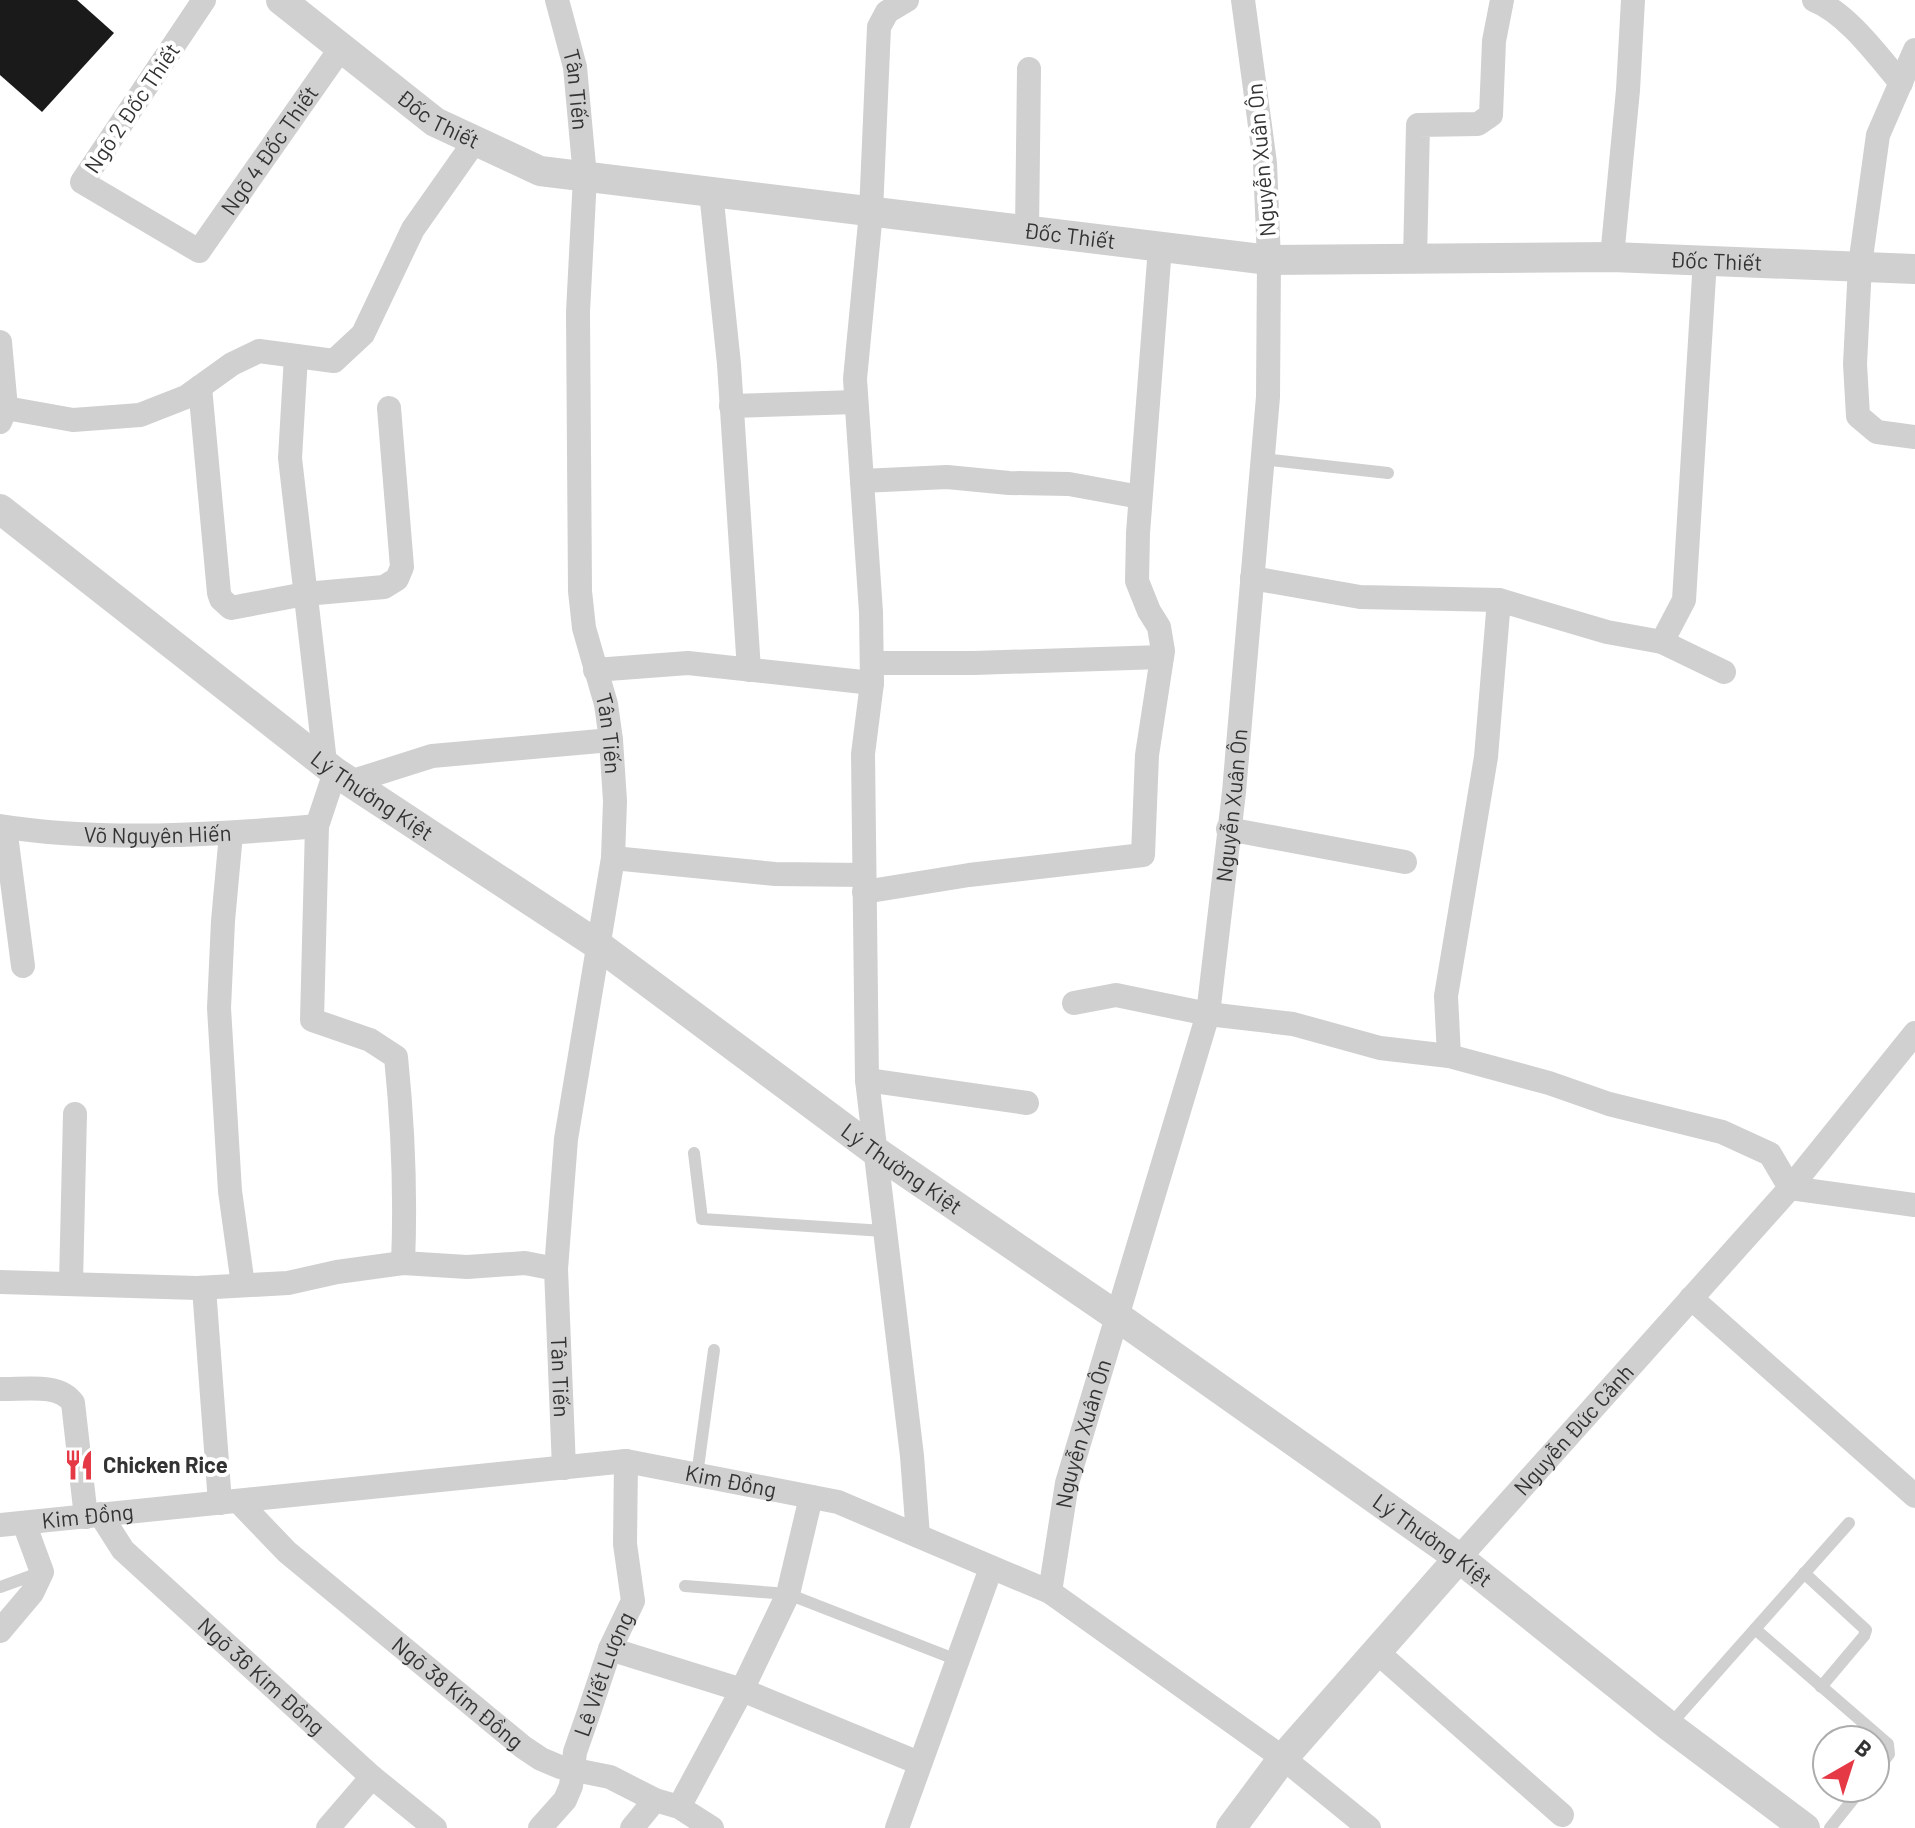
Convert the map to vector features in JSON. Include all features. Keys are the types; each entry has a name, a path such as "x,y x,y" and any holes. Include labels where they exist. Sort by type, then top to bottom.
{"street":[{"name":"Ngõ 2 Đốc Thiết","path":"199,251 82,182 204,0"},
{"name":"Đốc Thiết","path":"281,0 435,122 540,171 1269,260 1612,257 1915,269"},
{"name":"Tân Tiến","path":"557,0 575,67 585,177 578,312 579,539 584,628 606,704 615,801 613,858 566,1139 556,1269 564,1468"},
{"path":"907,0 887,12 879,27 871,212 855,379 871,612 872,673 863,754 867,1080 912,1456 918,1536"},
{"name":"Nguyễn Xuân Ôn","path":"1050,1592 1067,1483 1208,1014 1234,792 1268,397 1269,260 1265,163 1243,0"},
{"path":"1415,260 1418,125 1478,124 1491,115 1494,41 1502,0"},
{"path":"1612,257 1633,0"},
{"path":"1814,0 1823,3 1862,37 1901,83"},
{"name":"Ngõ 4 Đốc Thiết","path":"199,251 341,48"},
{"path":"1915,50 1878,135 1860,265 1855,364 1858,416 1877,432 1915,437"},
{"path":"1027,231 1029,69"},
{"path":"0,342 3,415 73,420 140,415 186,397 232,364 259,351 334,361 363,334 413,229 475,141"},
{"path":"711,192 731,406 749,670"},
{"path":"613,858 864,884 1143,855 1147,755 1162,657 1159,627 1137,581 1140,497 1160,247"},
{"path":"1662,642 1684,600 1705,260"},
{"path":"296,356 290,458 305,594 337,772 317,826 312,1020 370,1040 396,1057 406,1206 403,1263"},
{"path":"200,387 221,599 227,606 235,608 305,594 384,587 401,574 389,408"},
{"path":"731,406 856,402"},
{"path":"862,481 947,477 1009,483 1069,484 1140,497"},
{"name":"Lý Thường Kiệt","path":"0,509 337,772 598,945 875,1151 1118,1317 1459,1558 1669,1726 1805,1828"},
{"path":"1252,578 1360,597 1499,600 1607,632 1662,642 1724,672"},
{"path":"1449,1056 1446,996 1486,757 1499,600"},
{"path":"595,670 688,663 749,670 872,673 974,663 1162,657"},
{"path":"337,772 432,756 611,740"},
{"path":"3,826 23,966"},
{"name":"Võ Nguyên Hiến","path":"3,826 105,834 231,834 317,826"},
{"path":"1228,829 1405,862"},
{"path":"231,834 219,1008 230,1191 243,1285"},
{"path":"1074,1003 1116,995 1208,1014 1293,1024 1380,1048 1449,1056 1549,1083 1609,1104 1722,1132 1770,1154 1790,1188 1915,1205"},
{"name":"Nguyễn Đức Cảnh","path":"1231,1828 1283,1758 1790,1188 1915,1033"},
{"path":"867,1080 1027,1103"},
{"path":"71,1283 75,1114"},
{"path":"0,1282 204,1288 288,1283 337,1272 403,1263 467,1267 525,1263 556,1269"},
{"path":"204,1288 229,1502"},
{"path":"1691,1298 1915,1496"},
{"path":"0,1389 55,1390 69,1396 73,1403 93,1515"},
{"name":"Kim Đồng","path":"12,1524 626,1461 838,1502 1050,1592 1283,1758 1369,1828"},
{"name":"Lê Viết Lượng","path":"540,1828 565,1800 574,1771 575,1752 610,1649 633,1601 625,1544 626,1461"},
{"path":"679,1807 742,1690 788,1594 811,1497"},
{"name":"Ngõ 38 Kim Đồng","path":"229,1502 523,1747 541,1759 574,1771 610,1777 655,1800 679,1807 712,1828"},
{"name":"Ngõ 36 Kim Đồng","path":"93,1515 123,1550 372,1777 435,1828"},
{"path":"0,1631 32,1593 42,1572 12,1524"},
{"path":"897,1828 991,1568"},
{"path":"610,1649 742,1690 919,1763"},
{"path":"1377,1652 1562,1815"},
{"path":"328,1828 372,1777"},
{"path":"632,1828 655,1800"}],"lane":[{"path":"1262,459 1388,473"},
{"path":"694,1153 702,1219 884,1231"},
{"path":"697,1475 714,1350"},
{"path":"1669,1726 1849,1523"},
{"path":"0,1587 42,1572"},
{"path":"1804,1573 1866,1630 1821,1687"},
{"path":"685,1586 788,1594 957,1660"},
{"path":"1755,1629 1864,1724"},
{"path":"1830,1828 1849,1804"}],"building":[{"path":"0,0 77,0 114,33 42,112 0,75"}],"place":[{"name":"Chicken Rice","path":"79,1465"}]}
